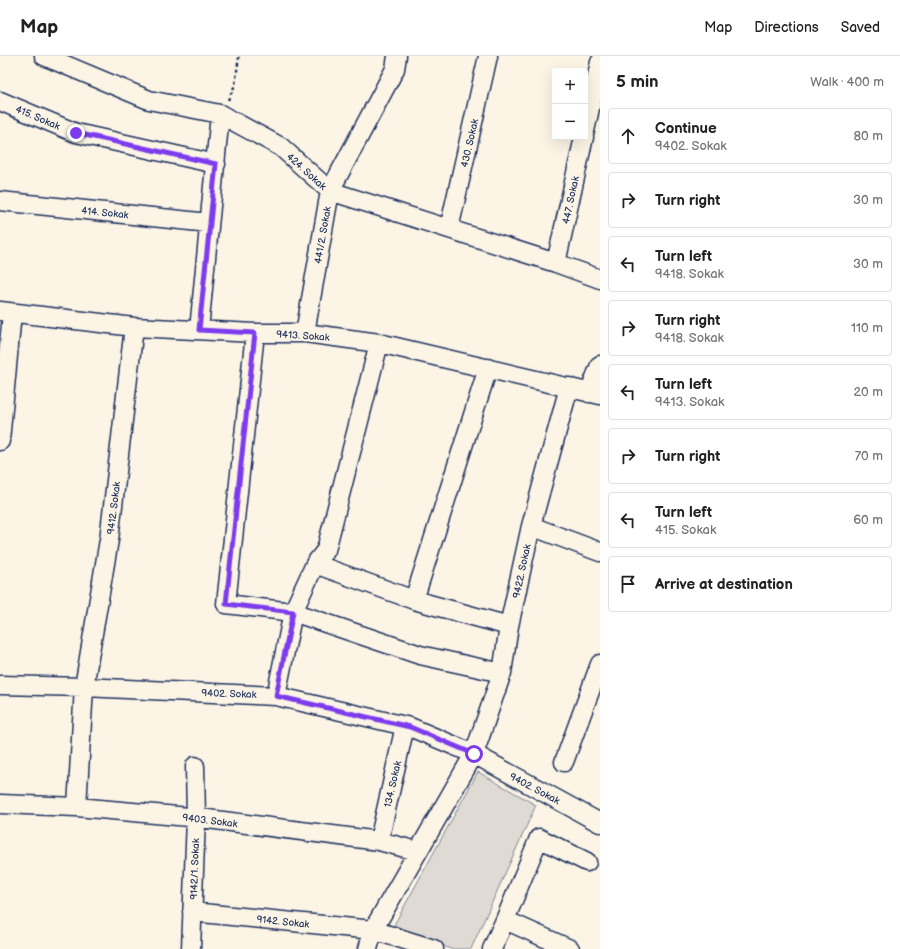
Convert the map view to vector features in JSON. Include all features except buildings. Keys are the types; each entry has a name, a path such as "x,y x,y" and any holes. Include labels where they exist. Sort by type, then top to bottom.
{"street":[{"name":"424. Sokak","path":"44,56 149,100 220,114 281,148 330,191 556,263 600,279"},
{"name":"441/2. Sokak","path":"306,333 330,191 395,69 397,56"},
{"name":"430. Sokak","path":"449,229 488,56"},
{"path":"588,117 600,62"},
{"name":"415. Sokak","path":"0,101 76,133 216,164"},
{"path":"199,330 220,114"},
{"name":"447. Sokak","path":"556,263 583,140"},
{"name":"414. Sokak","path":"0,201 209,223"},
{"path":"0,441 6,312"},
{"name":"9413. Sokak","path":"6,312 134,327 255,333 306,333 379,342 594,394"},
{"name":"9412. Sokak","path":"77,807 84,687 109,540 134,327"},
{"path":"255,333 226,604 293,612 420,655 502,673"},
{"path":"276,696 293,612 315,564 326,550 379,342"},
{"path":"594,394 600,365"},
{"path":"414,600 488,368"},
{"name":"9422. Sokak","path":"373,930 474,754 502,673 510,626 531,526 568,387"},
{"path":"531,526 600,552"},
{"path":"315,564 414,600 510,626"},
{"path":"564,762 600,664"},
{"name":"9402. Sokak","path":"0,685 84,687 276,696 405,726 474,754 600,823"},
{"name":"134. Sokak","path":"379,841 405,726"},
{"name":"9142/1. Sokak","path":"191,949 196,818 195,766"},
{"name":"9403. Sokak","path":"0,804 77,807 196,818 379,841 417,851"},
{"path":"492,949 539,838 587,862"},
{"name":"9142. Sokak","path":"192,912 373,930 434,949"},
{"path":"505,920 570,949"},
{"path":"368,949 373,930"}],"path":[{"path":"220,114 236,85 239,56"}],"shaded area":[{"path":"478,772 536,805 471,949 451,949 394,925"}],"route":[{"path":"76,133 216,164 199,330 255,333 226,604 293,612 276,696 410,727 474,754"}]}
